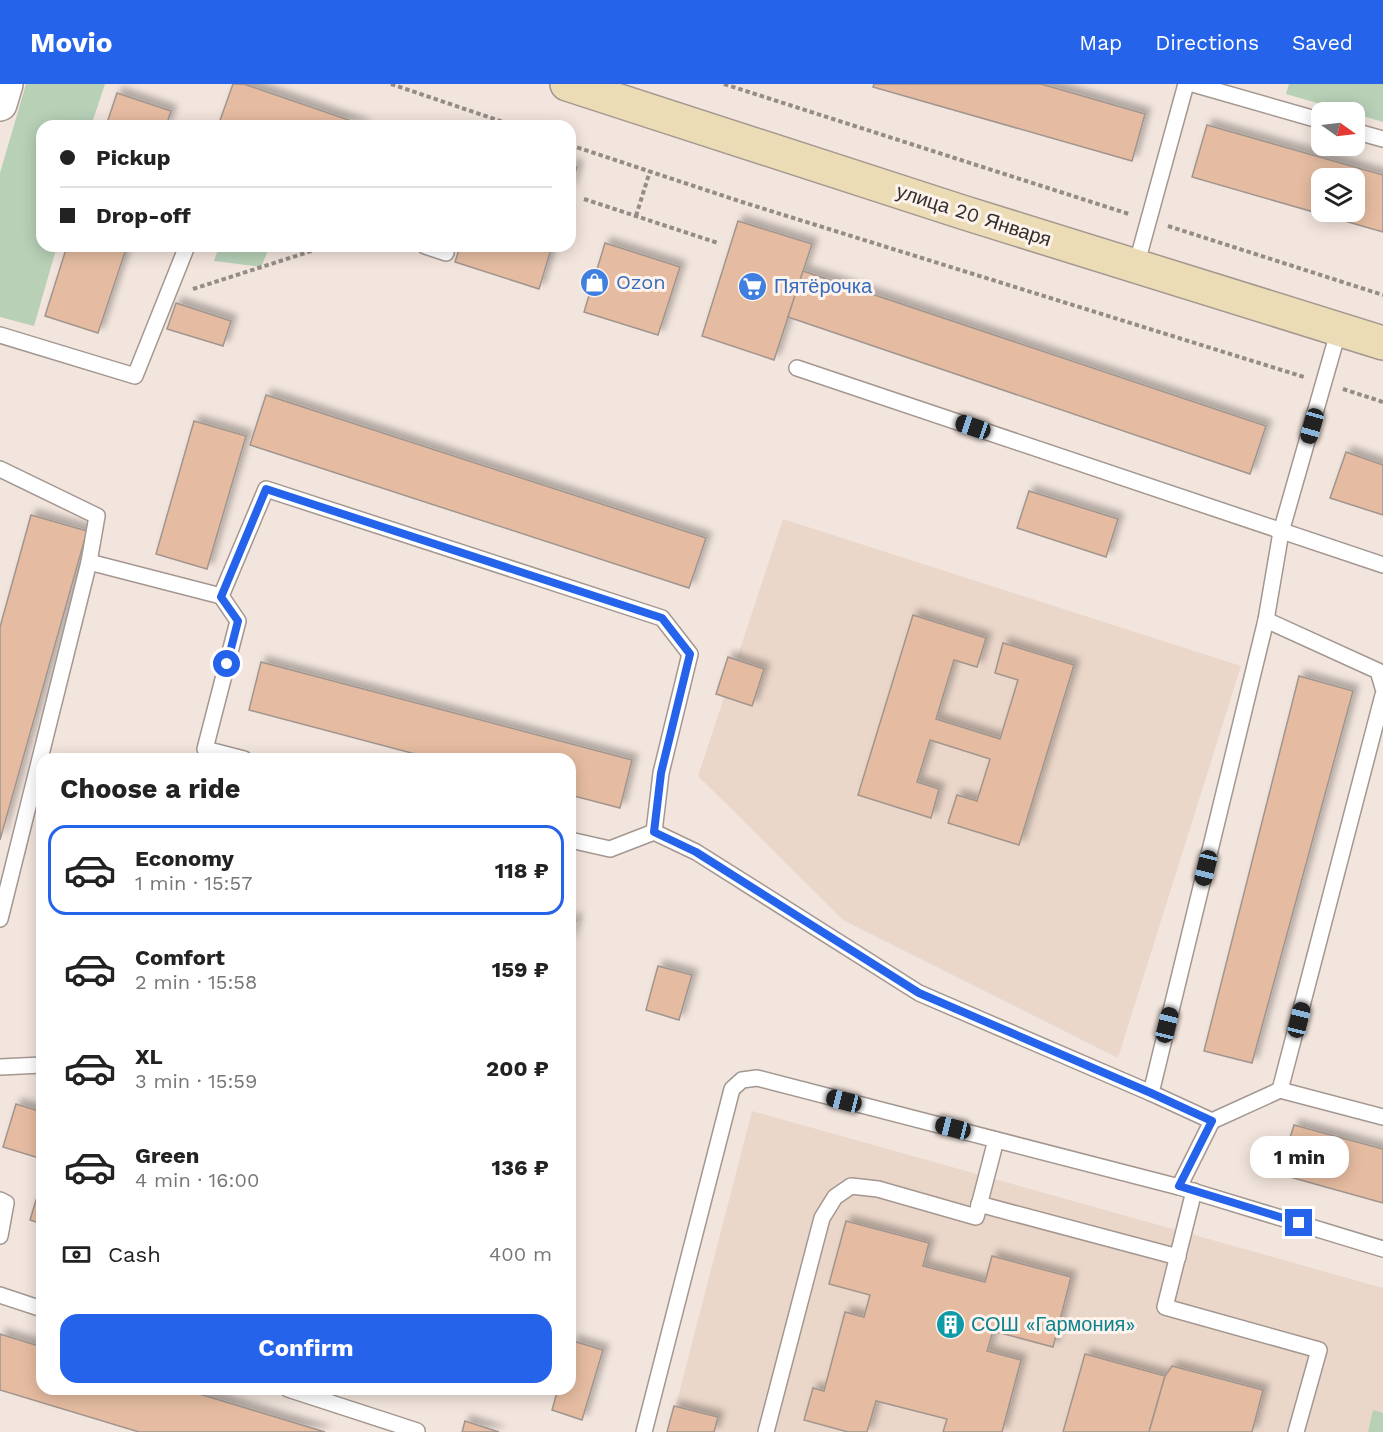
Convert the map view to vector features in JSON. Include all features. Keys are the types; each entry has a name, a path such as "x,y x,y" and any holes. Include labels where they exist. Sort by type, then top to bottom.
{"main road":[{"name":"улица 20 Января","path":"567,84 962,212 1383,343"}],"street":[{"path":"0,104 6,84"}],"lane":[{"path":"1136,266 1186,84"},
{"path":"1193,84 1311,119"},
{"path":"1365,134 1383,139"},
{"path":"0,335 135,376 185,252"},
{"path":"1151,1093 1266,620 1281,532 1339,329"},
{"path":"797,368 1383,565"},
{"path":"0,469 97,516 89,562 42,753"},
{"path":"221,597 266,489 662,618 690,654 661,773 654,832"},
{"path":"89,562 221,597 238,621 205,749 221,753"},
{"path":"1266,620 1378,671 1383,688"},
{"path":"1280,1090 1383,695"},
{"path":"0,920 36,775"},
{"path":"576,841 610,849 654,832 696,852 919,993 1212,1121"},
{"path":"0,1067 36,1065"},
{"path":"644,1432 732,1089 742,1080 757,1078 1187,1189 1383,1249"},
{"path":"1296,1432 1319,1350 1165,1307 1178,1257 1187,1189 1212,1121 1280,1090 1383,1117"},
{"path":"766,1432 822,1218 835,1197 851,1186 878,1189 976,1217 996,1140"},
{"path":"0,1200 6,1203 0,1236"},
{"path":"979,1204 1178,1257"},
{"path":"0,1295 36,1307"},
{"path":"306,1395 417,1431"}],"path":[{"path":"391,84 497,120"},
{"path":"724,84 1383,295"},
{"path":"576,146 764,210 1383,402"},
{"path":"636,216 650,171"},
{"path":"584,199 718,243"},
{"path":"166,298 308,252"}],"shaded area":[{"path":"783,519 1241,666 1118,1058 843,920 698,776"},
{"path":"752,1111 1383,1288 1383,1432 669,1432"}],"green space":[{"path":"26,84 105,84 93,120 36,120 36,252 55,252 34,326 0,317 0,173"},
{"path":"1289,84 1383,84 1383,122 1365,117 1365,102 1314,102 1286,94"},
{"path":"217,252 267,252 261,267 214,261"},
{"path":"1373,1410 1383,1413 1383,1432 1368,1432"}],"building":[{"path":"233,84 244,84 349,120 220,120"},
{"path":"874,84 1041,84 1145,114 1132,161 873,87"},
{"path":"117,93 171,111 168,120 108,120"},
{"path":"1207,125 1358,168 1311,168 1311,211 1192,177"},
{"path":"1365,170 1383,175 1383,232 1348,222 1365,222"},
{"path":"738,221 812,244 774,360 702,336"},
{"path":"605,243 680,267 658,335 584,312"},
{"path":"65,252 125,252 98,333 45,316"},
{"path":"458,252 550,252 539,289 455,262"},
{"path":"803,271 1266,426 1250,474 788,317"},
{"path":"176,303 231,321 223,346 167,329"},
{"path":"266,395 706,538 689,588 250,445"},
{"path":"194,421 246,436 207,569 156,554"},
{"path":"1346,452 1383,465 1383,515 1330,498"},
{"path":"1029,491 1118,519 1106,557 1017,528"},
{"path":"31,515 87,531 0,840 0,627"},
{"path":"913,615 986,638 977,667 954,660 936,719 1000,739 1018,680 995,673 1003,643 1074,665 1019,845 948,823 957,795 977,801 990,759 930,740 917,782 939,789 931,818 858,795"},
{"path":"728,657 764,669 752,706 716,694"},
{"path":"261,662 632,760 620,808 576,797 576,753 411,753 249,710"},
{"path":"1299,676 1353,691 1252,1063 1204,1051"},
{"path":"658,966 692,975 679,1020 646,1010"},
{"path":"16,1104 36,1110 36,1157 3,1147"},
{"path":"1294,1125 1383,1149 1383,1203 1279,1174"},
{"path":"36,1200 36,1222 30,1220"},
{"name":"СОШ «Гармония»","path":"846,1221 929,1243 923,1266 985,1282 992,1256 1071,1277 1053,1347 993,1331 987,1351 1021,1360 1002,1432 943,1432 947,1419 876,1401 867,1432 848,1432 804,1420 813,1388 824,1391 845,1312 864,1317 870,1295 829,1284"},
{"path":"0,1334 36,1345 36,1395 203,1395 325,1432 139,1432 0,1390"},
{"path":"576,1342 603,1350 582,1420 552,1410 556,1395 576,1395"},
{"path":"1085,1354 1165,1376 1149,1432 1063,1432"},
{"path":"1172,1366 1263,1390 1252,1432 1149,1432 1165,1376"},
{"path":"674,1406 718,1417 714,1432 667,1432"},
{"path":"465,1421 499,1432 462,1432"}],"place":[{"name":"Ozon","path":"595,282"},
{"name":"Пятёрочка","path":"753,286"},
{"name":"СОШ «Гармония»","path":"950,1324"}],"route":[{"path":"227,664 238,621 221,597 266,489 662,618 690,654 661,773 654,832 696,852 919,993 1212,1121 1179,1186 1299,1223"}]}
